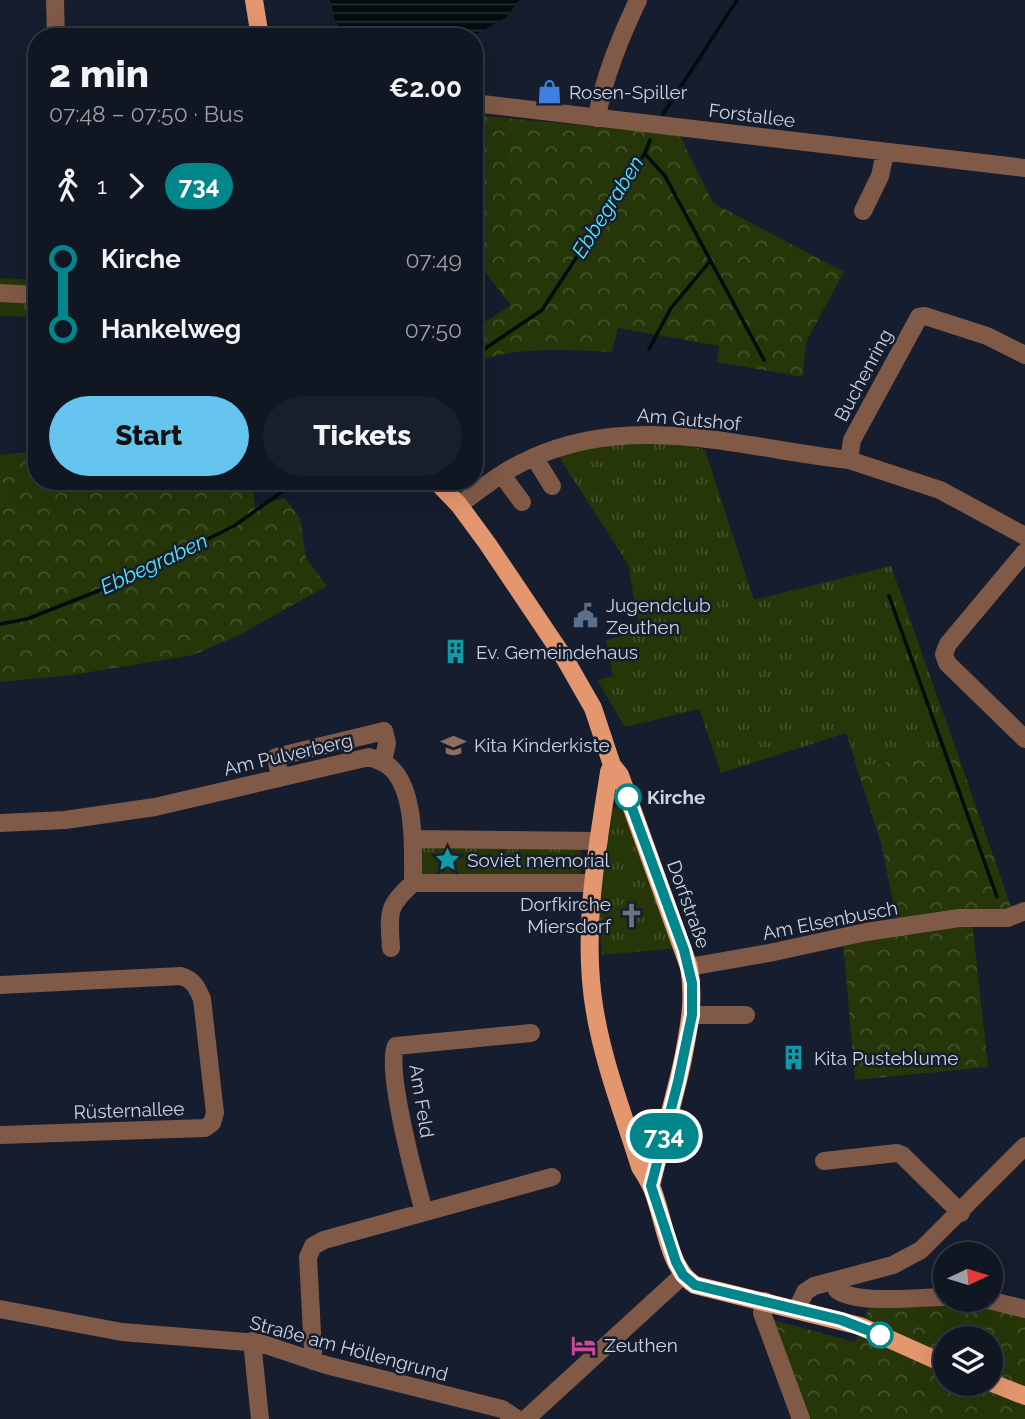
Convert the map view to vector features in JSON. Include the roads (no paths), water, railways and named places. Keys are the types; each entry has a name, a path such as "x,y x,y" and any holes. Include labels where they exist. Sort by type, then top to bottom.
{"main road":[{"path":"254,0 259,28"},
{"name":"Dorfstraße","path":"445,490 459,505 523,595 583,688 599,720 612,765 620,775 689,967 692,1015 651,1186"},
{"name":"Dorfstraße","path":"612,765 593,883 591,925 595,1012 601,1041 640,1167 651,1186 676,1262 683,1275"},
{"path":"683,1275 695,1285 860,1326 933,1359"},
{"path":"1003,1387 1025,1396"}],"street":[{"path":"55,0 56,28"},
{"path":"597,118 599,103 638,0"},
{"name":"Forstallee","path":"483,104 1025,168"},
{"path":"863,211 880,176 885,153"},
{"path":"0,293 28,295"},
{"name":"Buchenring","path":"849,460 855,434 919,317 925,316 987,336 1025,355"},
{"name":"Am Gutshof","path":"483,488 534,457 565,445 630,434 704,439 849,460"},
{"path":"534,457 552,486"},
{"path":"849,460 940,490 1025,536"},
{"path":"502,475 522,502"},
{"name":"Am Gutshof","path":"459,505 480,490"},
{"path":"1025,552 948,644 944,654 947,663 1025,739"},
{"path":"280,778 275,757 384,731 387,743 383,762 394,770 402,786 412,839 413,883"},
{"name":"Am Pulverberg","path":"0,823 105,815 155,807 369,757 383,762"},
{"path":"412,839 599,841"},
{"path":"391,948 391,907 413,883 593,883"},
{"name":"Am Elsenbusch","path":"689,967 866,932 959,918 1007,918 1025,911"},
{"name":"Rüsternallee","path":"0,985 181,976 188,978 195,983 202,999 215,1113 212,1123 205,1128 0,1135"},
{"path":"692,1015 746,1015"},
{"name":"Am Feld","path":"424,1213 397,1088 393,1052 396,1046 531,1033"},
{"path":"797,1309 806,1290 905,1261 921,1250 961,1213 1025,1146"},
{"path":"824,1161 897,1153 961,1213"},
{"path":"312,1361 308,1257 313,1246 324,1240 552,1177"},
{"path":"526,1419 683,1275"},
{"path":"834,1281 837,1290 845,1294 893,1299 933,1297"},
{"path":"765,1301 762,1313 801,1419"},
{"path":"1003,1304 1025,1309"},
{"name":"Straße am Höllengrund","path":"0,1309 122,1332 185,1339 252,1341 312,1361 502,1409 517,1419"},
{"path":"252,1341 260,1419"}],"waterway":[{"name":"Ebbegraben","path":"663,114 737,0"},
{"name":"Ebbegraben","path":"483,350 542,310 645,153 650,140"},
{"path":"645,154 665,176 764,360"},
{"path":"649,349 671,308 711,260"},
{"name":"Ebbegraben","path":"0,624 27,619 123,581 234,526 284,490"},
{"path":"889,596 997,897"}],"place":[{"name":"Rosen-Spiller","path":"549,92"},
{"name":"Jugendclub Zeuthen","path":"586,616"},
{"name":"Ev. Gemeindehaus","path":"456,652"},
{"name":"Kita Kinderkiste","path":"454,745"},
{"name":"Kirche","path":"628,797"},
{"name":"Soviet memorial","path":"447,860"},
{"name":"Dorfkirche Miersdorf","path":"631,915"},
{"name":"Kita Pusteblume","path":"794,1058"},
{"name":"Zeuthen","path":"584,1345"}]}
